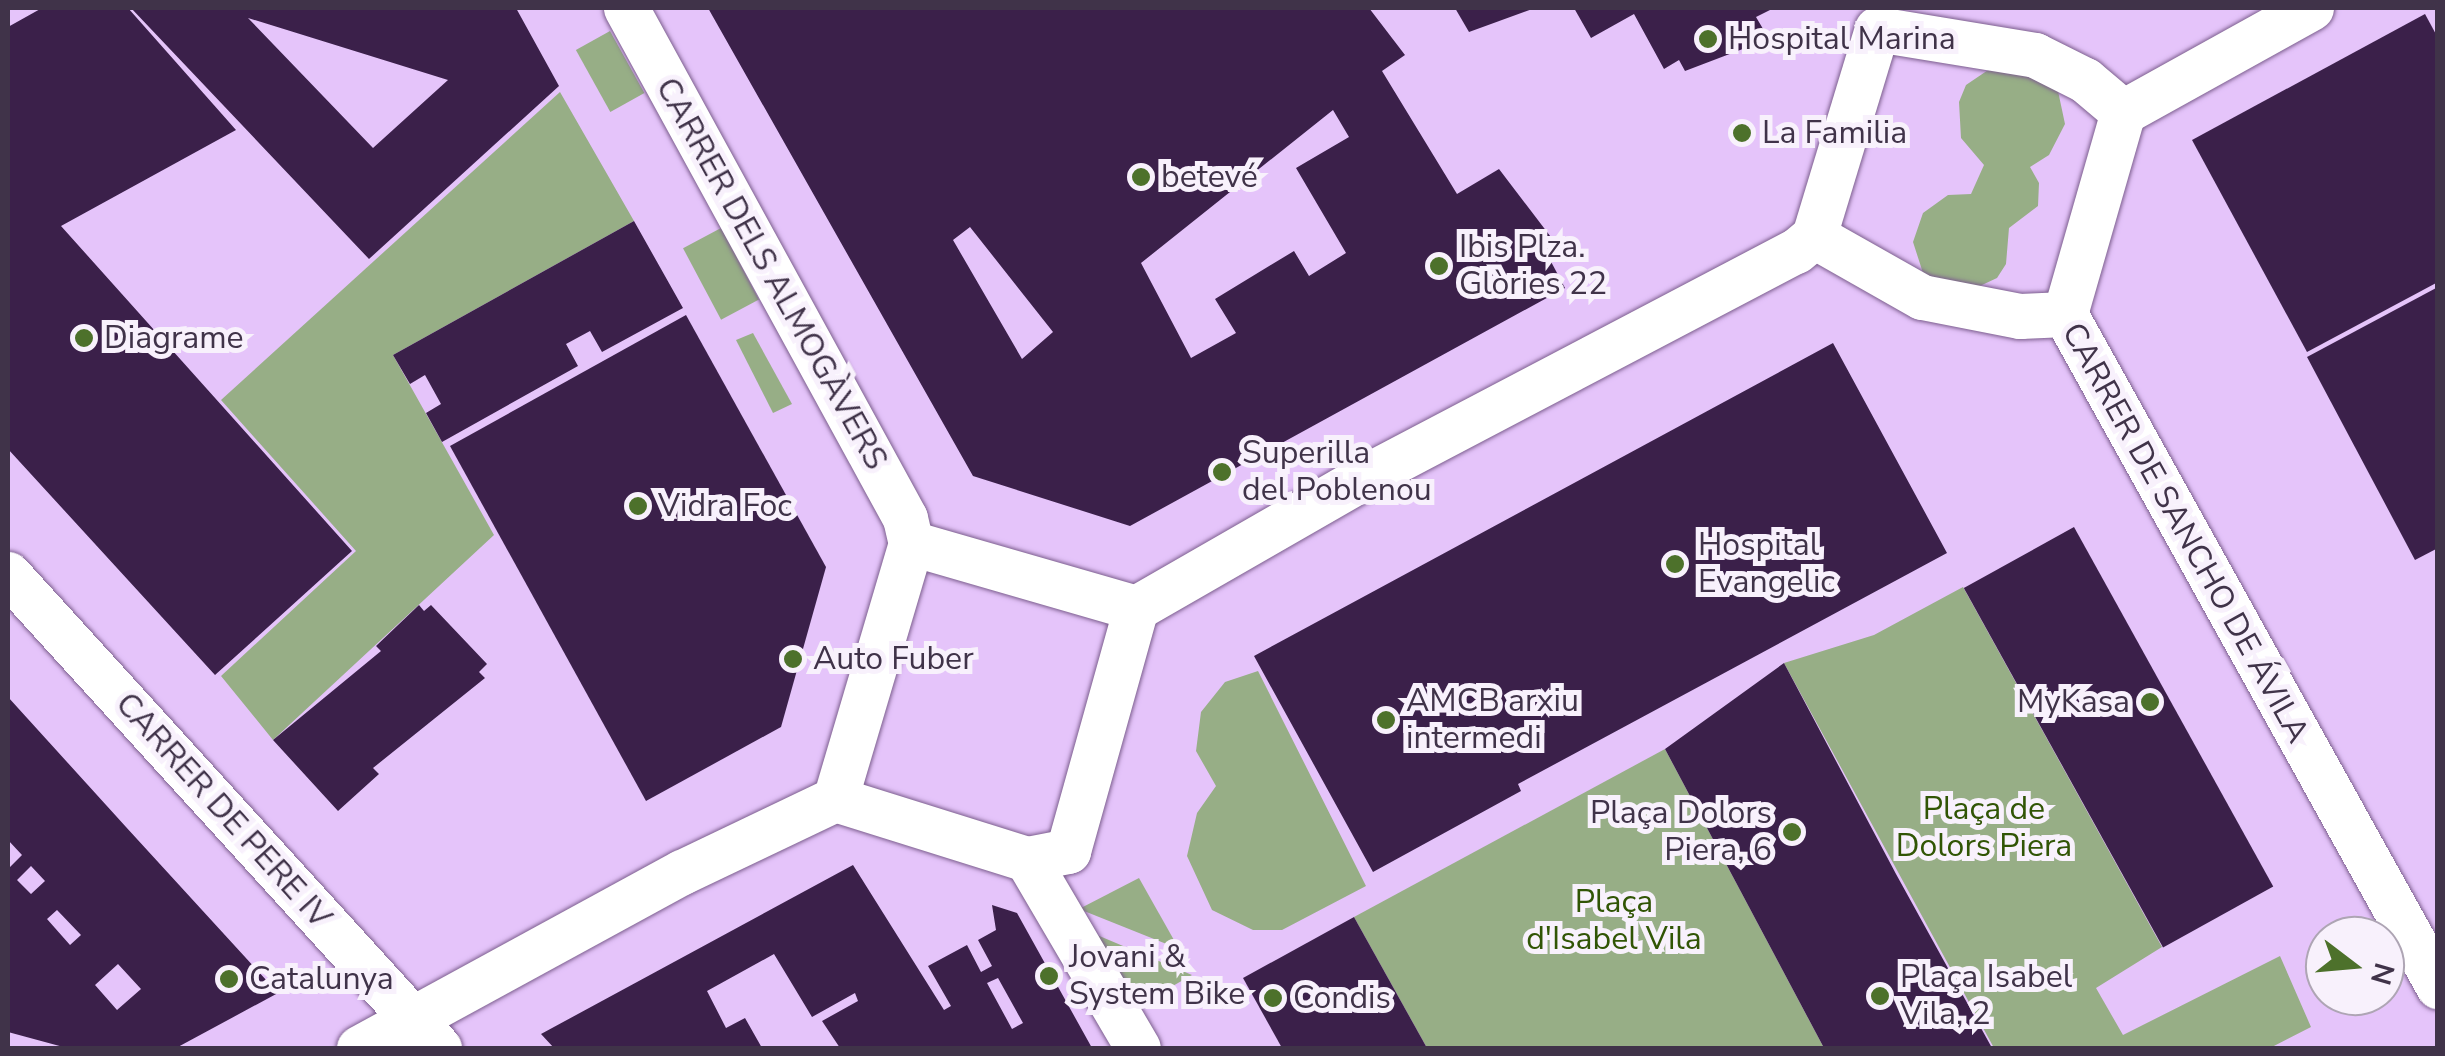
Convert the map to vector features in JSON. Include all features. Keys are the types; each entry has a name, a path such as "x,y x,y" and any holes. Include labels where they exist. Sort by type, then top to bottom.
{"street":[{"name":"CARRER DELS ALMOGÀVERS","path":"626,8 905,518 911,543"},
{"path":"2065,314 2123,112 2311,8"},
{"path":"1035,872 1068,851 1136,608 1357,481 1796,251 1814,236 1870,18 2035,55 2086,80 2123,112"},
{"name":"CARRER DE SANCHO DE ÁVILA","path":"1814,236 1922,297 2020,316 2065,314 2438,986"},
{"path":"834,799 911,543 1136,608"},
{"name":"CARRER DE PERE IV","path":"8,574 426,1034"},
{"path":"359,1048 426,1034 682,872 834,799 1035,872 1138,1048"}],"green space":[{"path":"610,31 644,93 610,112 576,50"},
{"path":"2015,62 2058,91 2065,124 2049,155 2030,167 2039,183 2038,206 2009,228 2006,264 1997,278 1967,292 1923,273 1913,242 1923,213 1948,195 1971,194 1984,165 1961,138 1959,102 1966,85 1997,64"},
{"path":"560,92 634,221 393,355 494,535 273,740 221,676 356,551 221,400"},
{"path":"721,228 759,300 721,320 683,248"},
{"path":"753,333 792,404 773,413 736,340"},
{"name":"Plaça de Dolors Piera","path":"1963,587 2162,947 2096,988 2123,1035 2280,956 2311,1027 2270,1048 1994,1048 1784,663 1874,635"},
{"path":"1258,671 1366,886 1282,930 1253,930 1212,910 1187,856 1197,813 1216,786 1196,751 1201,712 1225,682"},
{"name":"Plaça d'Isabel Vila","path":"1665,749 1824,1048 1427,1048 1354,917"},
{"path":"1139,878 1179,949 1079,909"},
{"path":"1097,935 1192,975 1136,1007"}],"building":[{"name":"Diagrame","path":"42,8 128,8 236,130 61,226 352,551 215,675 8,449 8,27"},
{"path":"131,8 516,8 559,86 369,259","holes":["248,18 448,80 373,148"]},
{"path":"708,8 1369,8 1405,55 1382,71 1457,194 1499,169 1560,249 1548,256 1565,288 1130,526 973,476","holes":["1333,110 1349,137 1296,168 1346,253 1309,276 1294,251 1215,299 1236,333 1191,358 1141,263","970,227 1053,332 1022,359 953,240"]},
{"path":"1455,8 1535,8 1469,32"},
{"name":"Hospital Marina","path":"1574,8 1774,8 1756,17 1769,39 1685,71 1679,60 1664,69 1634,14 1591,38"},
{"path":"2425,14 2438,38 2438,282 2307,352 2192,140"},
{"path":"634,221 683,308 602,352 590,331 566,344 578,366 442,442 426,413 441,404 425,375 410,384 393,355"},
{"path":"2438,287 2438,548 2415,560 2307,357"},
{"name":"Vidra Foc","path":"686,315 826,567 781,727 646,801 450,446"},
{"name":"Hospital Evangelic","path":"1833,343 1947,553 1518,784 1521,791 1373,872 1254,656"},
{"path":"2074,527 2273,886 2163,948 1964,588"},
{"path":"419,605 424,611 431,605 487,664 479,672 485,678 373,768 379,774 338,811 273,740 381,651 376,646"},
{"path":"1784,663 1992,1048 1824,1048 1665,749"},
{"path":"8,697 278,993 176,1048 67,1048 8,1032 8,869 22,855 8,840","holes":["31,866 45,881 31,894 17,880","57,910 81,935 70,945 47,919","118,964 141,989 117,1010 95,985"]},
{"path":"853,865 944,1010 951,1006 928,966 967,945 981,972 992,966 978,940 996,930 992,905 1017,913 1092,1048 840,1048 822,1021 858,1001 855,993 812,1017 774,954 707,991 726,1028 745,1018 762,1048 554,1048 541,1034","holes":["998,978 1023,1023 1012,1029 987,983"]},
{"path":"1354,917 1427,1048 1282,1048 1243,978"}],"place":[{"name":"Hospital Marina","path":"1708,39"},
{"name":"La Familia","path":"1742,133"},
{"name":"betevé","path":"1141,177"},
{"name":"Ibis Plza. Glòries 22","path":"1439,266"},
{"name":"Diagrame","path":"84,338"},
{"name":"Superilla del Poblenou","path":"1222,472"},
{"name":"Vidra Foc","path":"638,506"},
{"name":"Hospital Evangelic","path":"1675,564"},
{"name":"Auto Fuber","path":"793,659"},
{"name":"MyKasa","path":"2150,702"},
{"name":"AMCB arxiu intermedi","path":"1386,720"},
{"name":"Plaça Dolors Piera, 6","path":"1792,832"},
{"name":"Jovani & System Bike","path":"1049,976"},
{"name":"Catalunya","path":"229,979"},
{"name":"Plaça Isabel Vila, 2","path":"1880,996"},
{"name":"Condis","path":"1273,998"}]}
